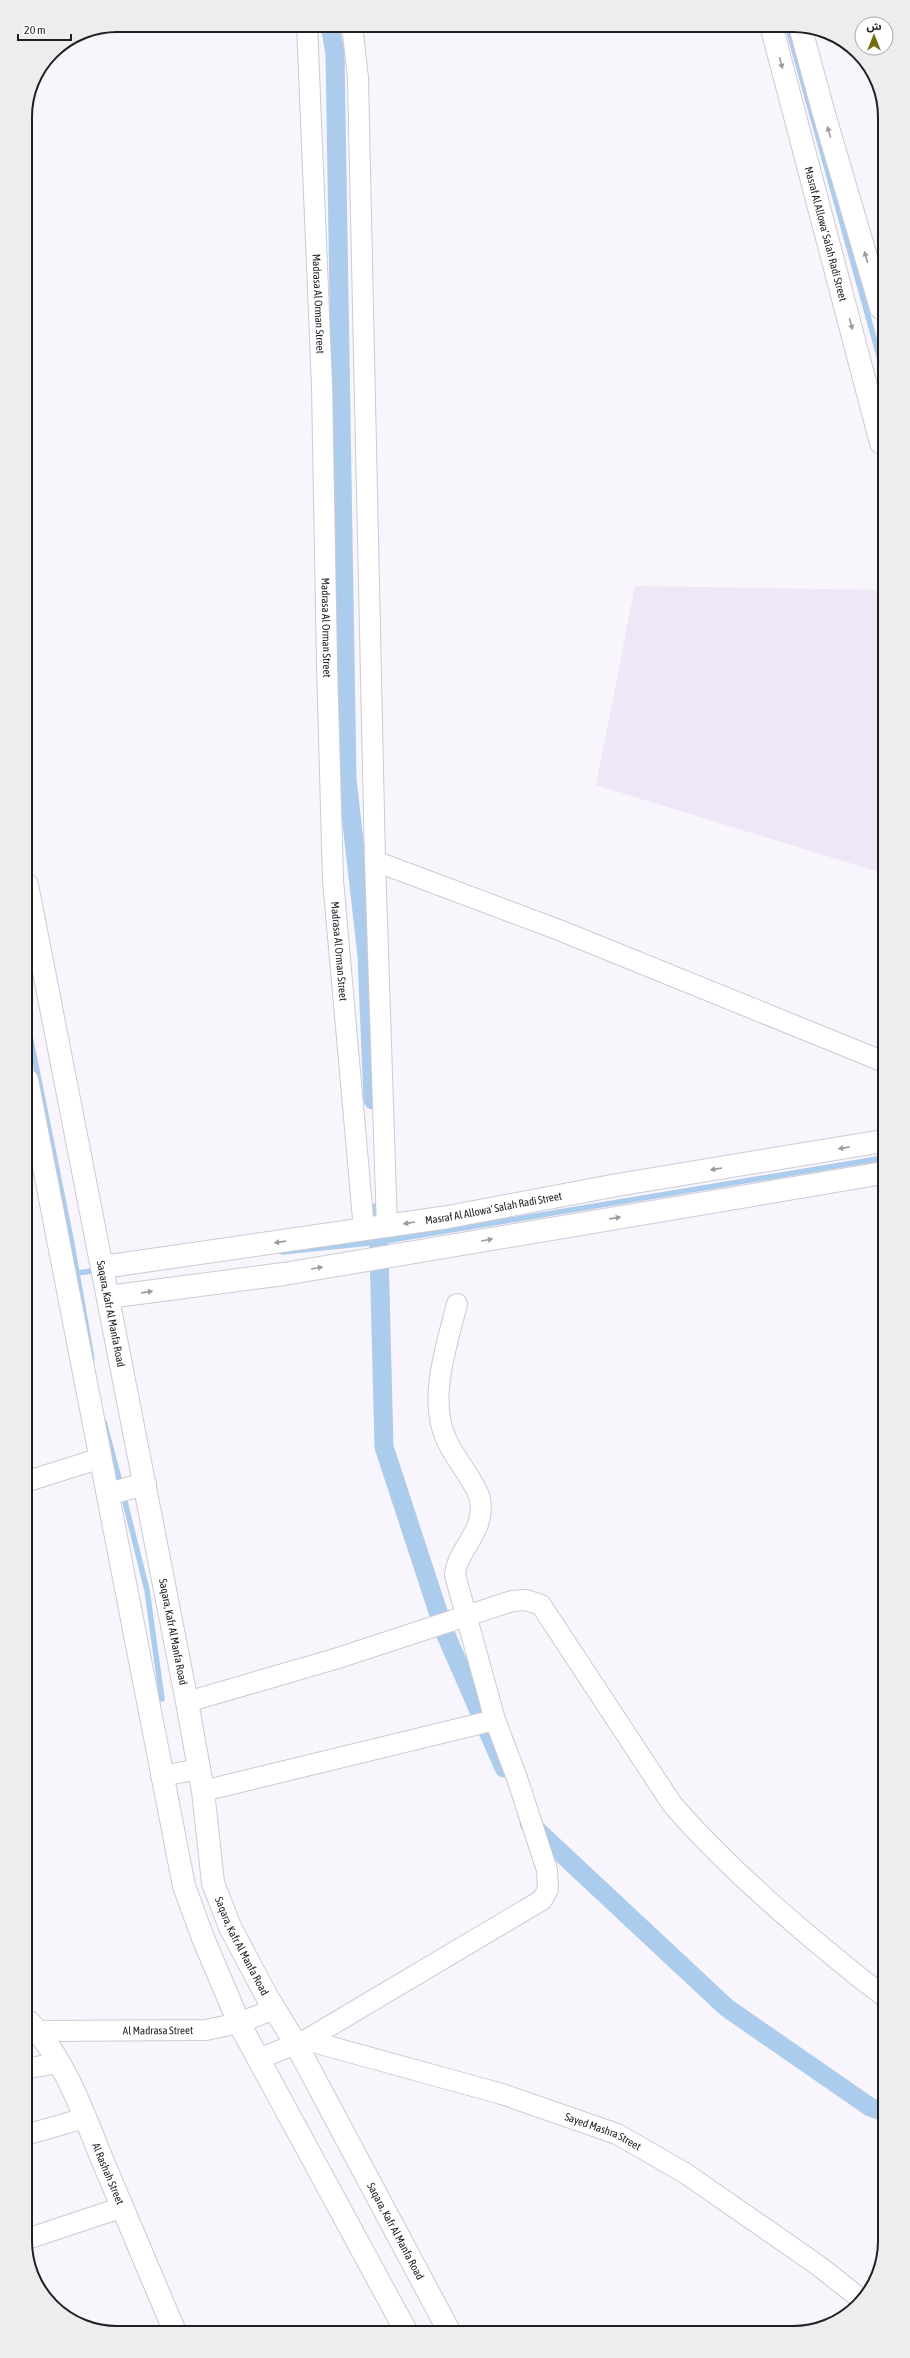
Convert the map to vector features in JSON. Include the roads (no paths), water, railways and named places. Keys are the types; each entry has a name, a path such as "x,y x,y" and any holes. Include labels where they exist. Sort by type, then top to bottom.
{"street":[{"name":"Madrasa Al Orman Street","path":"307,32 322,386 326,664 334,880 364,1230"},
{"path":"353,32 358,78 375,861 387,1226"},
{"name":"Masraf Al Allowa' Salah Radi Street","path":"773,32 878,432"},
{"path":"802,33 878,298"},
{"path":"375,861 559,930 878,1059"},
{"name":"Saqara, Kafr Al Manfa Road","path":"32,932 103,1267 108,1297 127,1489 165,1776 184,1886 203,1938 239,2023 403,2326"},
{"name":"Saqara, Kafr Al Manfa Road","path":"32,1106 101,1458 127,1489 187,1702 196,1769 203,1791 213,1883 230,1927 274,2009 301,2042 446,2326"},
{"name":"Masraf Al Allowa' Salah Radi Street","path":"103,1267 448,1217 580,1192 878,1142"},
{"path":"108,1297 276,1275 878,1174"},
{"path":"580,1192 588,1222"},
{"path":"448,1217 455,1246"},
{"path":"364,1230 366,1260"},
{"path":"258,2059 301,2042 542,1900 548,1889 547,1870 517,1778 495,1720 455,1575 456,1566 474,1537 480,1517 480,1498 440,1428 441,1375 457,1304"},
{"path":"32,1480 101,1458"},
{"path":"187,1702 335,1659 512,1601 526,1600 541,1606 668,1799 696,1833 780,1911 878,1992"},
{"path":"203,1791 495,1720"},
{"path":"165,1776 196,1769"},
{"name":"Al Madrasa Street","path":"34,2026 190,2031 206,2030 239,2023 274,2009"},
{"name":"Al Rashah Street","path":"34,2026 59,2063 85,2118 173,2326"},
{"name":"Sayed Mashra Street","path":"301,2042 502,2094 616,2134 685,2172 819,2266 858,2296"},
{"path":"32,2068 59,2063"},
{"path":"32,2133 85,2118"},
{"path":"32,2237 123,2207"}],"waterway":[{"path":"331,32 335,54 347,779 367,956 373,1100"},
{"path":"789,32 878,352"},
{"path":"32,1046 71,1239 92,1359"},
{"path":"282,1252 379,1242 878,1159"},
{"path":"378,1212 384,1447 445,1633 504,1768"},
{"path":"77,1273 92,1271"},
{"path":"104,1422 121,1486"},
{"path":"123,1494 147,1590 162,1699"},
{"path":"529,1823 727,2008 870,2107 878,2110"}]}
